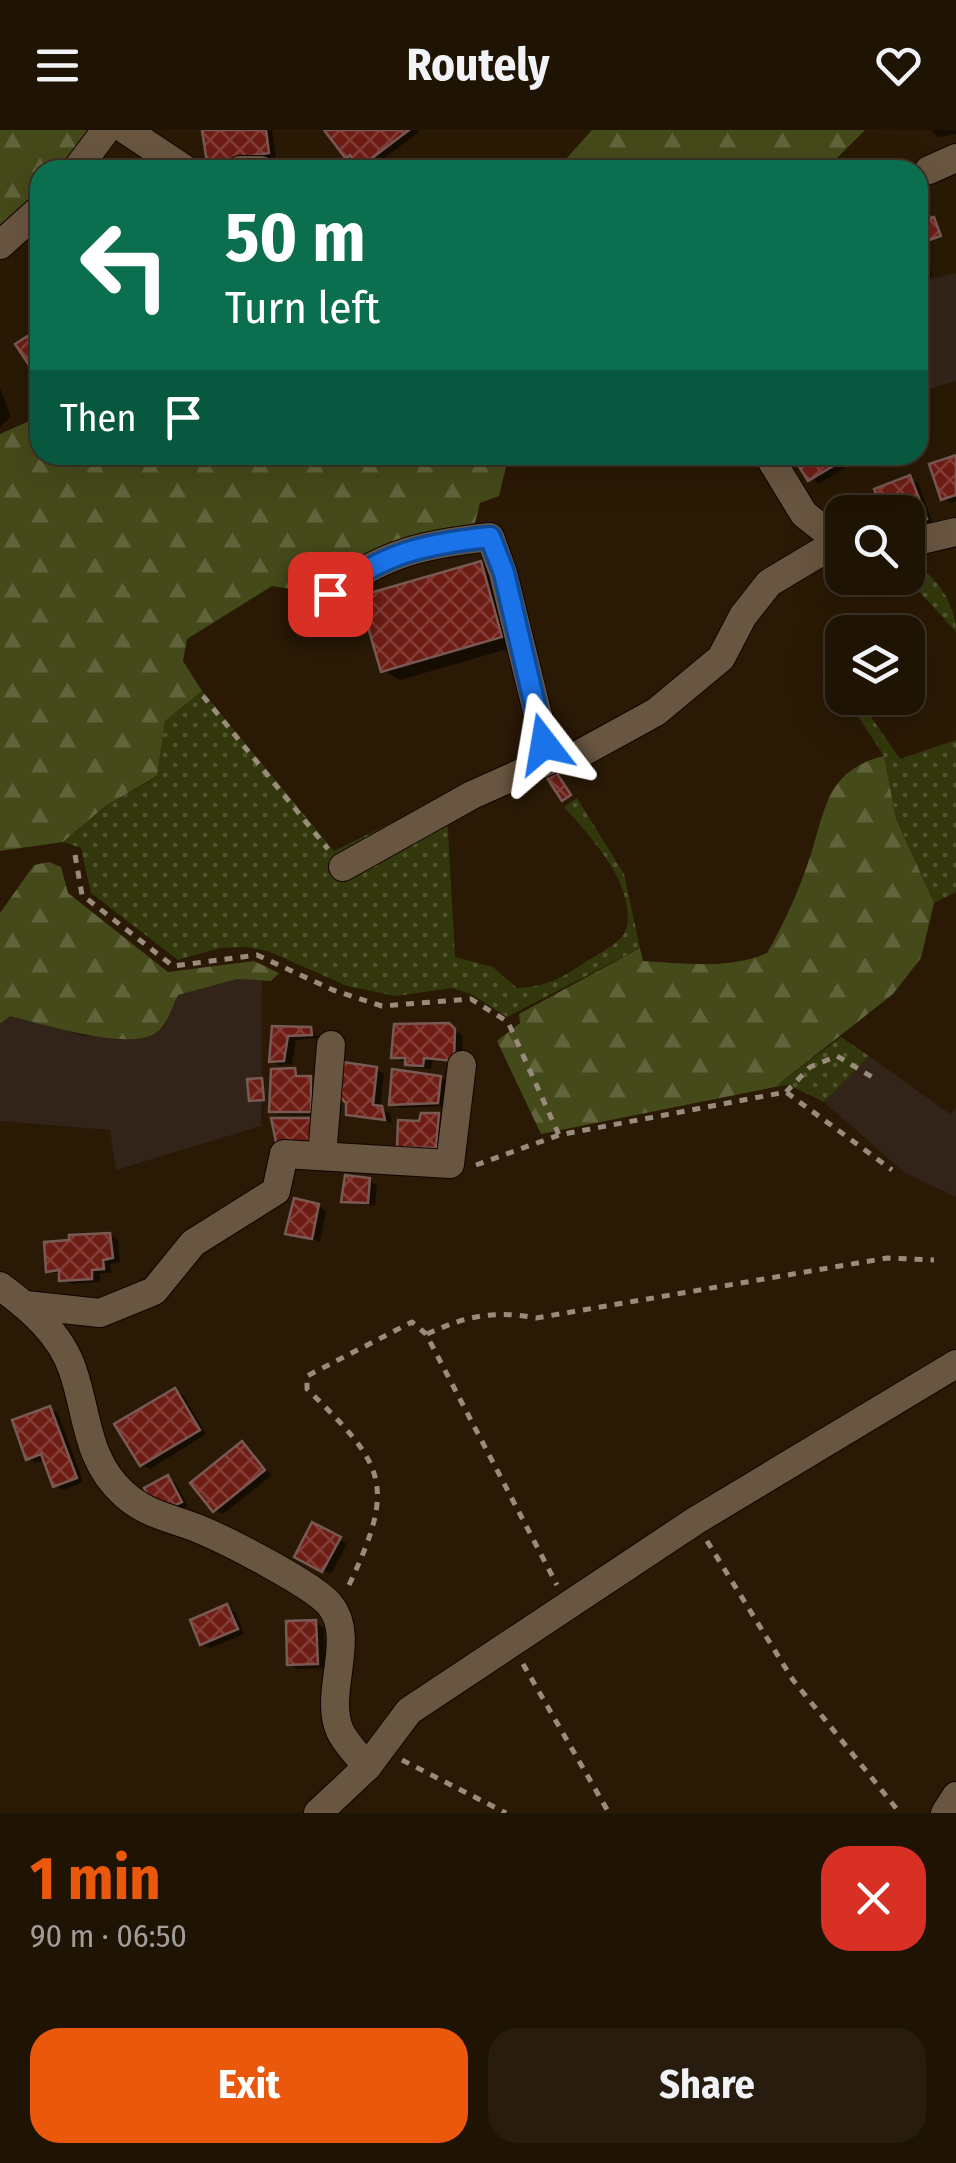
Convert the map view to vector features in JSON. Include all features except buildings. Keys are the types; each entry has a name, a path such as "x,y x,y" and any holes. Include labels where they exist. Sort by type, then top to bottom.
{"street":[{"path":"84,160 106,130"},
{"path":"126,130 171,160"},
{"path":"929,170 956,158"},
{"path":"0,245 30,218"},
{"path":"774,465 804,514 825,531"},
{"path":"925,539 956,532"},
{"path":"330,594 367,566 435,543 490,537 504,573 544,744 556,757"},
{"path":"343,867 472,795 556,757 574,757 656,712 721,658 743,616 769,583 825,551"},
{"path":"322,1156 330,1045"},
{"path":"26,1305 100,1313 154,1291 193,1243 276,1191 284,1154 450,1164 462,1065"},
{"path":"0,1286 26,1305 57,1337 72,1368 88,1442 122,1493 156,1516 199,1528 330,1604 340,1624 335,1711 340,1732 374,1758"},
{"path":"318,1813 374,1758 410,1711 695,1522 956,1364"},
{"path":"945,1813 956,1796"}],"path":[{"path":"203,696 343,867"},
{"path":"75,856 82,895 173,966 257,955 332,990 382,1006 471,999 508,1022 559,1135"},
{"path":"450,1164 486,1164 559,1135 786,1092 810,1067 836,1056 877,1080"},
{"path":"786,1092 892,1170"},
{"path":"426,1334 466,1316 502,1311 536,1318 887,1258 934,1260"},
{"path":"335,1614 379,1514 378,1486 364,1452 307,1390 308,1376 412,1322 426,1334 567,1605"},
{"path":"695,1522 793,1680 900,1813"},
{"path":"510,1642 609,1813"},
{"path":"374,1758 506,1813"}],"shaded area":[{"path":"956,273 956,381 928,390 928,280"},
{"path":"237,979 262,981 261,1126 116,1170 110,1130 0,1121 0,1024 10,1015 84,1036 164,1027 178,995"},
{"path":"869,1056 950,1114 956,1107 956,1197 905,1173 824,1102"}],"green space":[{"path":"0,130 94,130 70,160 30,160 30,203 0,230"},
{"path":"592,130 865,130 835,160 565,160"},
{"path":"30,421 30,465 507,465 499,496 480,503 474,527 318,593 272,586 187,639 183,661 202,691 165,721 157,776 104,807 63,842 0,851 0,434"},
{"path":"925,571 948,600 956,632 922,595"},
{"path":"202,691 334,851 446,796 455,957 493,967 517,988 527,987 562,976 622,937 627,926 624,893 608,861 564,807 577,798 624,874 640,948 507,1017 471,994 452,988 396,996 347,986 268,951 245,947 220,948 178,960 91,893 81,848 63,842 104,807 157,777 165,721"},
{"path":"857,715 870,715 900,759 956,740 956,892 934,903 896,817 884,756"},
{"path":"884,756 896,818 934,903 921,958 893,994 775,1087 541,1134 497,1041 520,1023 519,1014 640,948 643,961 690,964 737,962 767,953 797,892 832,793 851,771"},
{"path":"49,862 61,867 68,893 168,972 254,961 279,973 271,981 237,979 178,995 161,1028 139,1039 82,1034 10,1016 0,1024 0,913 34,865"},
{"path":"841,1037 869,1056 824,1102 789,1085 775,1087"}],"route":[{"path":"330,594 367,566 435,543 490,537 504,573 544,744"}]}
